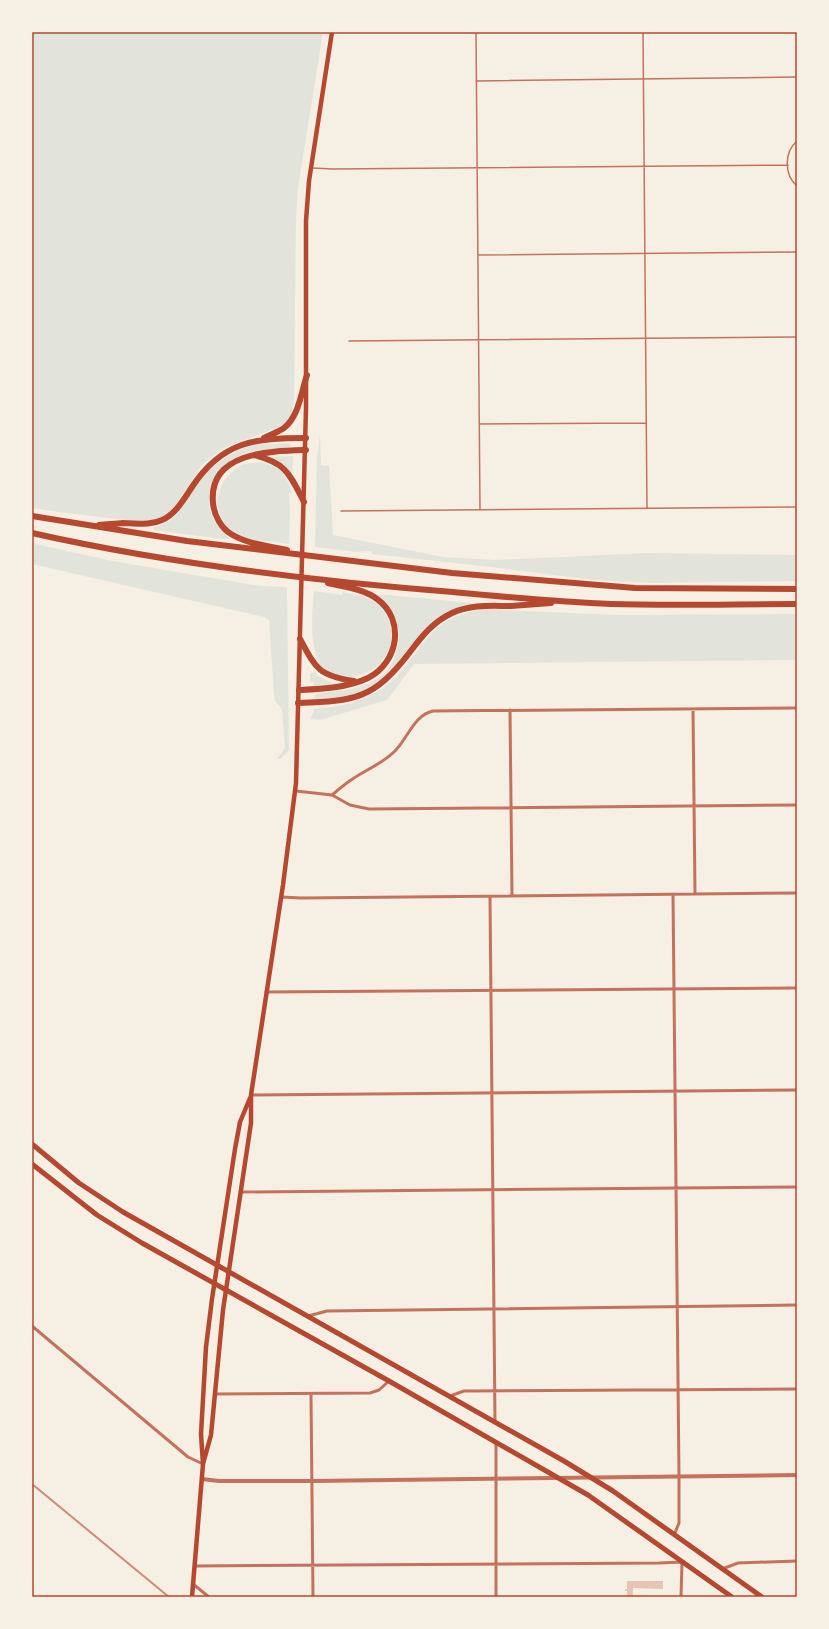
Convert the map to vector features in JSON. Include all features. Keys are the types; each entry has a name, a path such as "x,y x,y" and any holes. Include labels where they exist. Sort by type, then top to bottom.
{"highway":[{"path":"262,440 281,429 290,421 296,410 306,376"},
{"path":"85,526 125,523 141,525 163,520 174,511 200,476 216,460 227,452 241,445 262,440 306,438"},
{"path":"306,450 252,455 238,460 228,466 216,482 212,502 219,522 228,532 242,539 321,558"},
{"path":"252,455 270,460 283,467 292,478 304,502"},
{"path":"32,516 85,526 321,558 452,573 615,587 681,589 797,589"},
{"path":"32,533 99,548 305,578 396,588 572,602 666,605 797,604"},
{"path":"299,690 339,686 368,678 377,672 390,655 394,646 395,636 395,627 390,614 381,602 365,592 305,578"},
{"path":"298,703 343,701 373,690 392,675 431,626 446,616 458,611 485,605 510,606 572,602"},
{"path":"300,639 313,664 323,673 336,678 358,682"}],"main road":[{"path":"203,1464 211,1435 214,1394 226,1291 251,1123 251,1095 296,791 306,450 306,221 311,168 332,32"},
{"path":"192,1597 203,1464 201,1434 203,1382 214,1284 239,1128 251,1095"},
{"path":"32,1144 100,1198 162,1235 564,1461 613,1491 762,1597"},
{"path":"32,1164 64,1191 112,1225 226,1291 496,1442 604,1506 732,1597"}],"street":[{"path":"332,795 354,777 376,766 392,755 418,720 426,713 438,711 510,710 797,708"},
{"path":"693,709 695,894"},
{"path":"510,710 512,896"},
{"path":"296,791 332,795 350,805 365,809 797,805"},
{"path":"281,897 490,897 797,893"},
{"path":"673,894 679,1476 679,1523 674,1535"},
{"path":"490,897 495,1422"},
{"path":"266,992 797,988"},
{"path":"251,1095 492,1094 797,1090"},
{"path":"241,1192 797,1187"},
{"path":"308,1316 327,1311 797,1305"},
{"path":"32,1326 188,1458 203,1464"},
{"path":"214,1394 311,1394 373,1392 379,1390 389,1382"},
{"path":"450,1396 464,1391 797,1389"},
{"path":"311,1394 313,1597"},
{"path":"496,1442 496,1597"},
{"path":"202,1479 217,1481 312,1481 797,1475"},
{"path":"722,1569 738,1563 797,1561"},
{"path":"195,1566 682,1562 681,1597"},
{"path":"193,1584 209,1597"}],"lane":[{"path":"476,32 480,509"},
{"path":"643,32 647,508"},
{"path":"476,80 797,77"},
{"path":"797,141 788,153 788,175 797,186"},
{"path":"311,168 788,165"},
{"path":"478,255 797,252"},
{"path":"349,341 797,337"},
{"path":"480,424 646,423"},
{"path":"341,511 797,507"}],"shaded area":[{"path":"32,32 323,32 298,188 296,219 294,401 291,415 286,423 277,428 223,448 202,465 173,509 162,517 142,522 32,508"},
{"path":"320,434 321,465 329,466 333,535 443,557 495,560 646,553 797,555 797,581 651,583 594,580 372,554 372,551 356,552 315,547 317,459"},
{"path":"289,443 291,445 290,448 255,451 244,454 226,464 219,473 210,492 210,509 212,517 229,539 153,530 154,527 162,525 175,517 191,493 208,472 231,454 258,445"},
{"path":"293,456 292,476 285,467 270,457"},
{"path":"260,462 273,466 282,472 290,486 292,493 289,493 289,544 240,536 230,529 223,520 219,511 218,500 220,490 232,472 242,465"},
{"path":"32,543 112,561 261,586 287,587 289,750 281,759 277,759 285,748 282,709 275,701 274,694 269,620 264,617 32,564"},
{"path":"314,591 342,595 343,592 365,597 377,604 387,616 391,630 391,643 386,655 378,665 366,673 352,677 337,676 319,666 320,664 314,647 312,628"},
{"path":"376,595 472,603 470,606 454,610 437,618 425,629 392,672 369,689 347,698 316,699 314,696 319,693 346,690 370,683 383,675 394,659 399,640 397,621 392,610"},
{"path":"482,609 617,615 797,614 797,660 414,664 387,700 320,720 310,719 314,709 335,707 351,703 364,699 381,690 402,671 438,627 455,617"},
{"path":"314,671 318,676 331,682 330,685 314,686 313,682 310,682 310,673 313,673"}],"building":[{"path":"627,1581 663,1581 663,1589 633,1588 633,1597 627,1597 627,1591 625,1591 625,1589 627,1589"}],"railway":[{"path":"32,1484 169,1597"}]}
